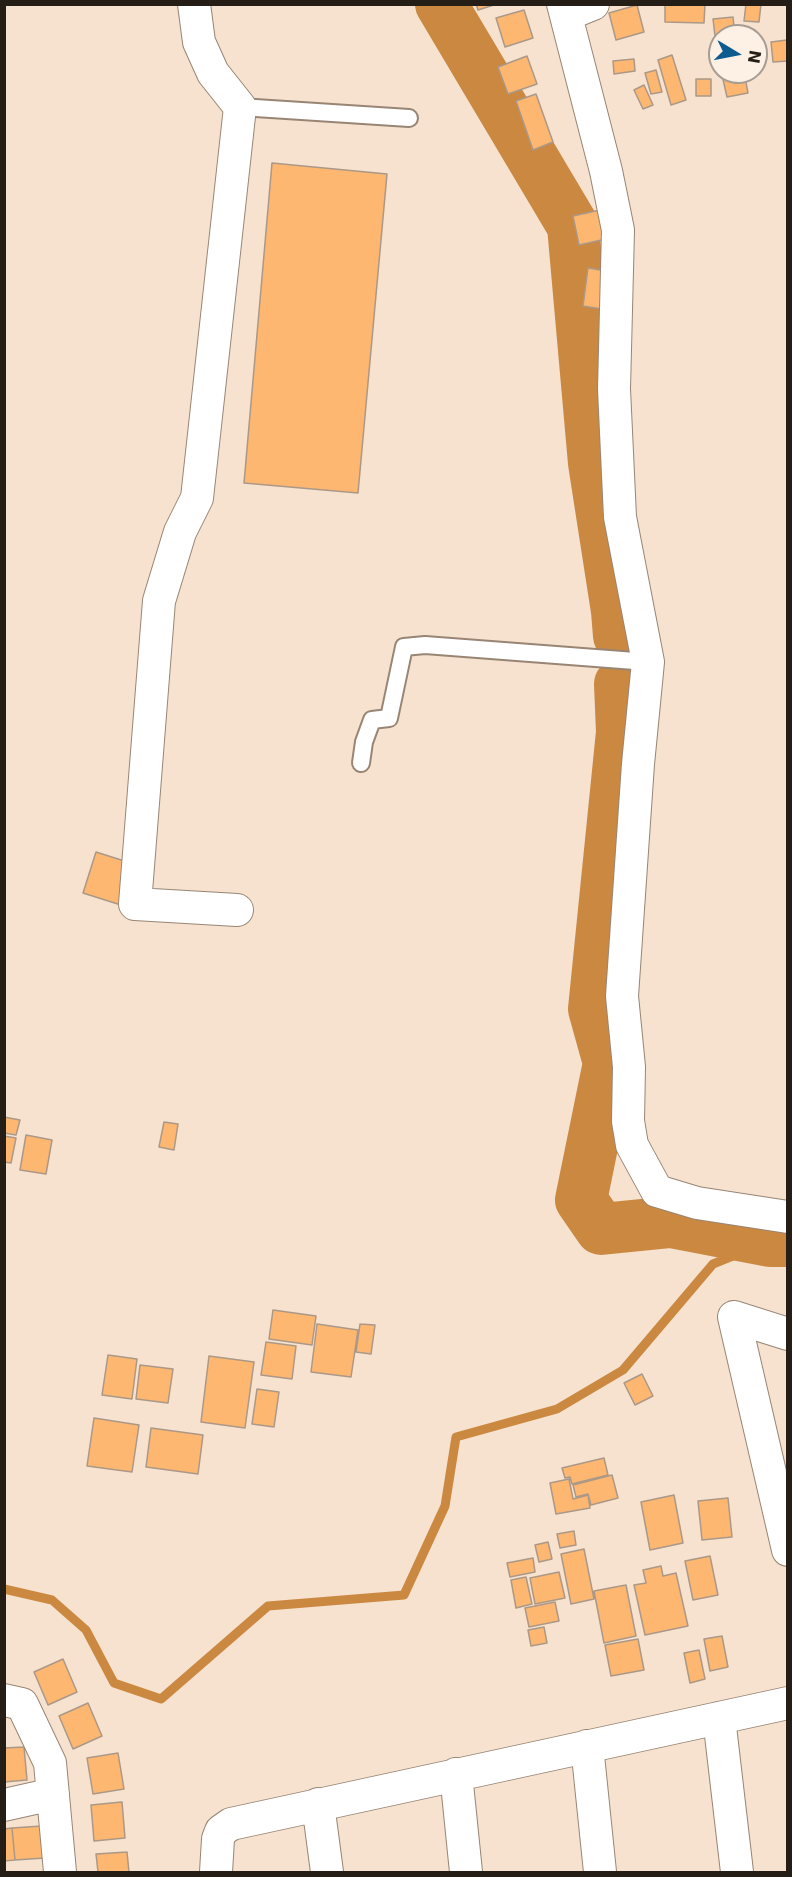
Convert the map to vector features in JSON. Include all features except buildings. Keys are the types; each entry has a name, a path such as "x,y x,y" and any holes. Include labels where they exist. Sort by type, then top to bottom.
{"street":[{"path":"194,4 199,42 213,73 240,107 198,498 180,532 159,602 135,904 237,910"},
{"path":"574,8 618,230 614,389 620,518 648,662 638,764 622,996 629,1068 628,1121 632,1144 657,1191 697,1203 788,1216"},
{"path":"788,1334 734,1317 788,1550"},
{"path":"4,1700 22,1704 50,1764 60,1872"},
{"path":"216,1872 215,1852 221,1831 231,1824 788,1703"},
{"path":"719,1718 737,1872"},
{"path":"587,1746 600,1872"},
{"path":"456,1774 466,1872"},
{"path":"4,1805 53,1794"},
{"path":"318,1804 327,1872"}],"lane":[{"path":"240,107 409,118"},
{"path":"361,763 364,742 372,720 389,718 404,647 425,645 648,662"}],"waterway":[{"path":"441,4 573,226 594,463 619,636"},
{"path":"620,684 622,732 594,1009 609,1063 581,1200 601,1229 671,1222 770,1241 788,1241"},
{"path":"4,1589 52,1600 86,1630 114,1683 161,1699 268,1606 404,1595 445,1506 456,1437 557,1409 623,1370 713,1264 770,1241"}]}
